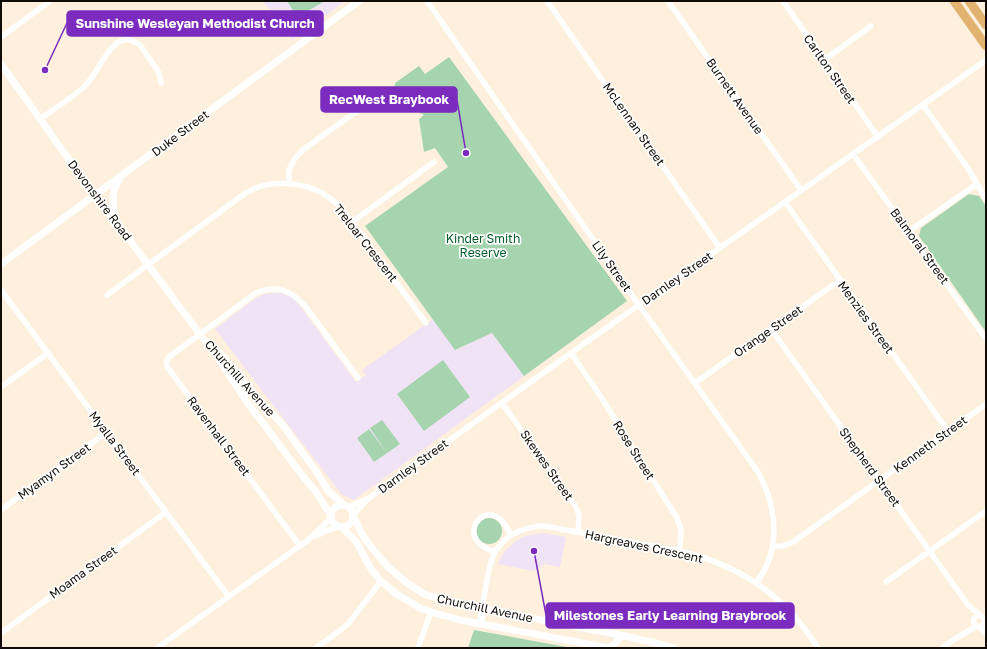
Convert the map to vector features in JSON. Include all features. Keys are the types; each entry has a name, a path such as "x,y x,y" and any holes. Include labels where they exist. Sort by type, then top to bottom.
{"highway":[{"path":"954,1 986,46"},
{"path":"969,1 986,25"}],"main road":[{"name":"Duke Street","path":"1,264 358,1"},
{"name":"Devonshire Road","path":"1,64 95,194 200,334"},
{"path":"119,226 114,213 112,201 116,183 121,176"},
{"name":"Churchill Avenue","path":"200,334 220,353 257,398 282,424 329,492 346,506"},
{"name":"Churchill Avenue","path":"200,334 250,406 316,492 331,517"},
{"path":"346,506 353,515 351,523 348,526 339,527 334,524 331,517 332,512 336,507 346,506"},
{"name":"Churchill Avenue","path":"353,515 363,536 391,570 424,594 453,603 620,635 674,648"},
{"name":"Churchill Avenue","path":"339,527 352,537 371,569 382,581 398,595 420,608 460,620 609,648"},
{"path":"382,581 391,570"},
{"path":"431,612 436,598"},
{"name":"Hargreaves Crescent","path":"481,624 482,608"},
{"path":"609,648 616,644 620,635"}],"street":[{"path":"1,38 50,1"},
{"name":"Lily Street","path":"426,1 752,462 764,482 772,508 774,532 773,547 765,572 756,583"},
{"name":"McLennan Street","path":"547,1 720,248"},
{"name":"Burnett Avenue","path":"668,1 801,190"},
{"name":"Carlton Street","path":"783,1 878,137"},
{"path":"824,60 871,26"},
{"path":"40,119 82,88 92,77 106,54 115,45 122,41 132,40 140,45 159,73 161,83"},
{"name":"Darnley Street","path":"353,515 369,498 571,353 986,60"},
{"path":"289,183 289,170 295,158 304,149 385,91"},
{"path":"923,105 969,170 986,199"},
{"name":"Balmoral Street","path":"853,154 986,339"},
{"path":"352,222 434,162"},
{"name":"Treloar Crescent","path":"107,295 240,197 255,188 272,183 289,183 307,187 323,194 339,206 426,323"},
{"path":"909,231 977,184"},
{"name":"Menzies Street","path":"785,202 948,431"},
{"name":"Orange Street","path":"695,383 840,280"},
{"path":"200,334 256,293 267,289 280,289 295,295 305,306 358,378"},
{"name":"Myalla Street","path":"1,290 229,597"},
{"name":"Shepherd Street","path":"771,329 968,605 976,623 986,633"},
{"name":"Ravenhall Street","path":"200,334 170,356 166,361 166,366 300,546"},
{"path":"1,387 48,353"},
{"name":"Rose Street","path":"571,353 601,397 677,518 681,528 679,551"},
{"name":"Skewes Street","path":"502,403 575,505 579,515 578,532"},
{"name":"Kenneth Street","path":"773,547 783,546 793,542 986,404"},
{"name":"Myamyn Street","path":"1,510 107,432"},
{"name":"Darnley Street","path":"346,506 369,498"},
{"path":"886,582 986,511"},
{"name":"Moama Street","path":"1,633 166,512"},
{"path":"495,552 478,543 474,534 476,522 487,515 492,515 500,519 511,535"},
{"path":"157,648 308,540 331,517"},
{"name":"Hargreaves Crescent","path":"482,608 491,565 495,552 500,545 511,535 524,529 545,526 679,551 709,559 738,572 756,583 777,599 797,619 818,648"},
{"path":"308,540 328,530 339,527"},
{"path":"316,648 349,623 382,581"},
{"name":"Shepherd Street","path":"968,605 984,619"},
{"path":"418,648 431,612"},
{"path":"976,616 984,619 983,625 976,623 976,616"},
{"path":"942,648 976,623"},
{"path":"165,643 169,648"}],"shaded area":[{"path":"263,1 345,1 292,40"},
{"path":"281,293 291,297 297,302 356,382 366,375 362,370 433,319 456,350 537,311 564,347 354,500 342,495 215,329 256,298 264,294"},
{"path":"544,533 566,537 560,567 544,564 534,571 498,564 504,552 515,542 529,535"}],"green space":[{"path":"287,1 325,1 297,17"},
{"name":"Kinder Smith Reserve","path":"449,57 627,301 524,376 492,333 455,350 365,226 448,167 435,148 424,152 419,119 424,115 393,100 395,83 419,66 425,74"},
{"path":"969,194 979,196 986,206 986,332 919,236 921,228"},
{"path":"443,360 470,397 424,431 397,394"},
{"path":"382,420 400,444 387,453 370,428"},
{"path":"369,429 387,453 374,462 357,438"},
{"path":"489,518 498,522 502,531 498,540 489,544 480,540 476,531 480,522"},
{"path":"474,630 572,648 468,648"}],"place":[{"name":"Sunshine Wesleyan Methodist Church","path":"45,70"},
{"name":"RecWest Braybook","path":"466,153"},
{"name":"Milestones Early Learning Braybrook","path":"534,551"}]}
